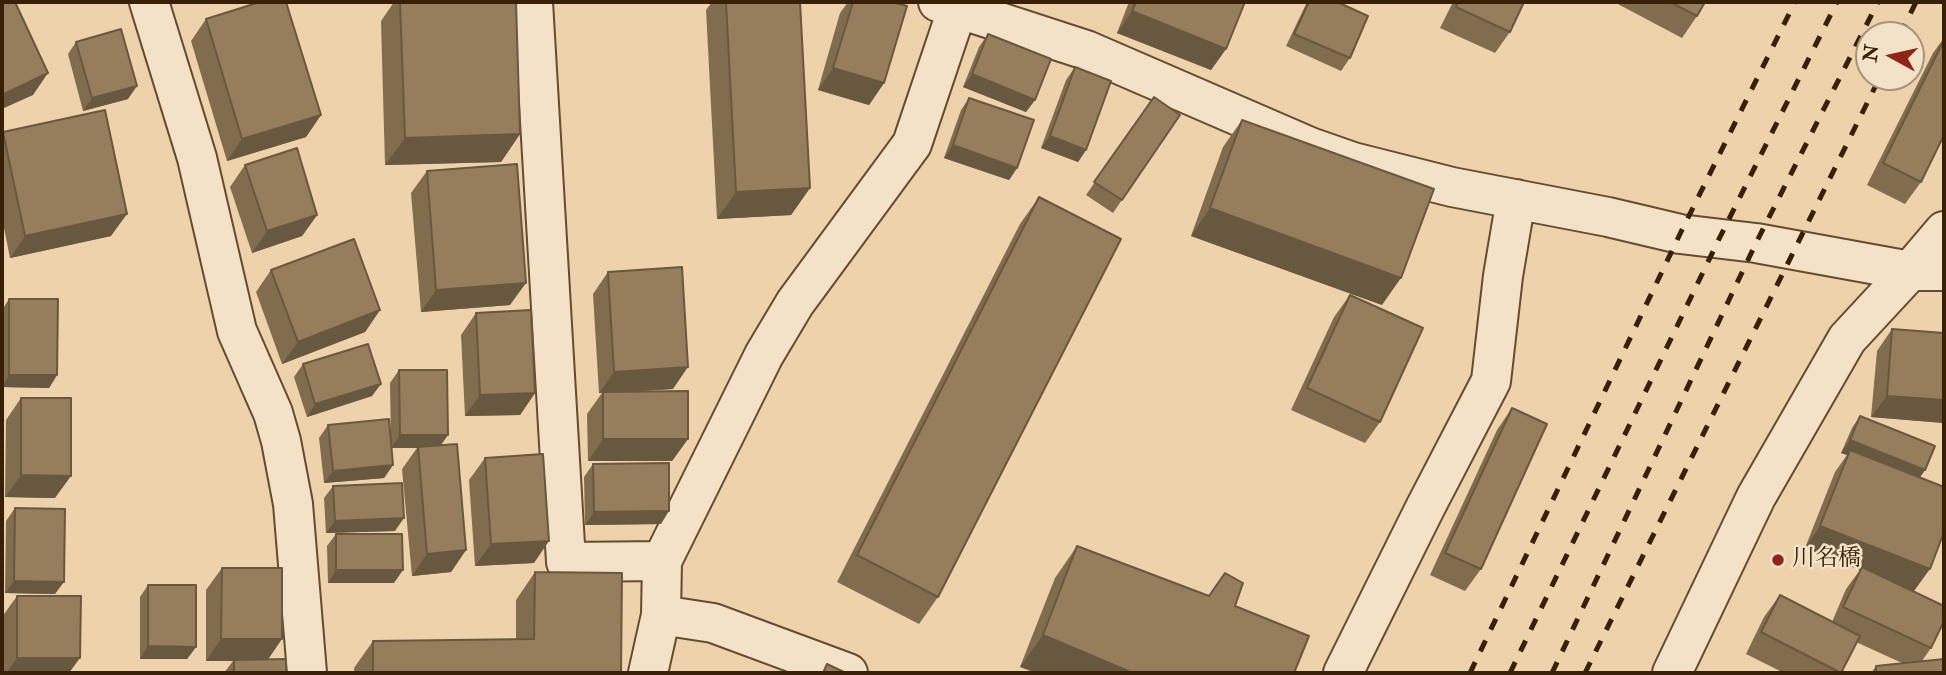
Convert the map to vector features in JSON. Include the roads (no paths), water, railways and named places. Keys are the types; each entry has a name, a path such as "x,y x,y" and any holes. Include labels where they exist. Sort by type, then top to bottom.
{"street":[{"path":"149,2 197,158 237,331 281,441 293,504 307,673"},
{"path":"533,2 566,562 662,561"},
{"path":"648,673 661,615 662,561 764,355 795,303 912,144 948,4 1086,50 1310,147 1353,162 1452,187 1680,233 1927,271"},
{"path":"1343,673 1491,381 1503,276 1516,199"},
{"path":"1671,673 1756,497 1847,339 1927,271 1944,231"},
{"path":"661,615 713,623 848,673"}],"railway":[{"path":"1470,673 1680,234 1795,2"},
{"path":"1510,673 1719,239 1837,2"},
{"path":"1552,673 1756,243 1878,2"},
{"path":"1907,21 1916,2"},
{"path":"1585,673 1873,91"}],"place":[{"name":"川名橋","path":"1778,560"}]}
